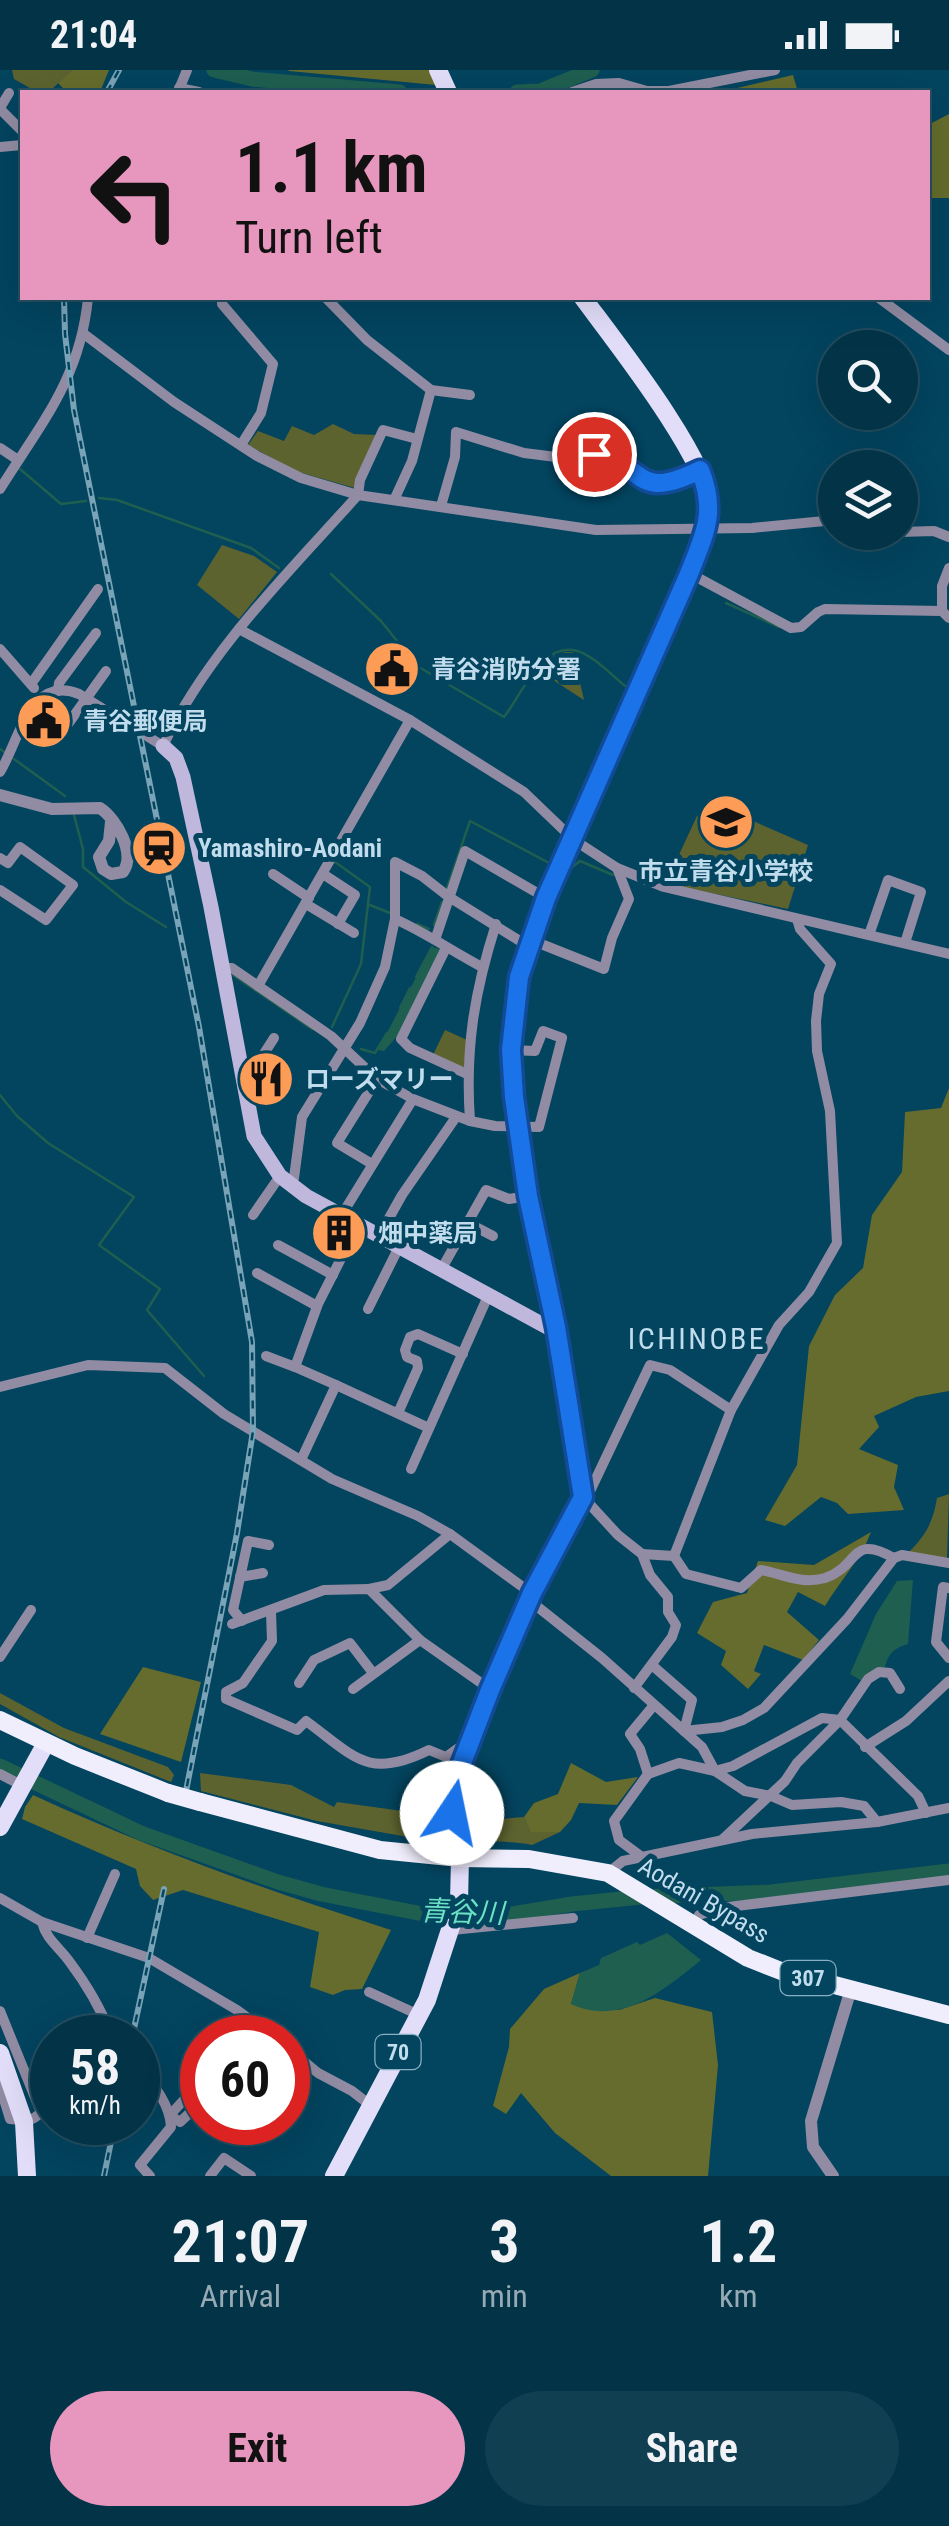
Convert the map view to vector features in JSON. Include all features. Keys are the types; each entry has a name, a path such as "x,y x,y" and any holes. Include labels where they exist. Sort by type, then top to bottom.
{"highway":[{"name":"307","path":"0,1720 41,1751 168,1793 380,1850 460,1858 528,1859 616,1877"},
{"name":"Aodani Bypass","path":"616,1877 748,1958 781,1971 949,2016"}],"main road":[{"path":"583,1497 519,1127 511,1050 519,977 546,898 689,574 707,530 710,510 708,489 700,470 625,354 584,300"},
{"path":"163,746 176,758 183,778 254,1136 284,1181 488,1296 547,1327 556,1327"},
{"name":"70","path":"334,2176 419,2015 453,1927 459,1902 460,1858 453,1800 460,1768 530,1597 583,1497"},
{"path":"0,1827 41,1751"},
{"path":"0,2053 24,2122 27,2176"}],"street":[{"path":"178,90 186,70"},
{"path":"674,90 775,70"},
{"path":"578,90 619,83 644,90"},
{"path":"9,92 0,109 20,130"},
{"path":"0,489 70,379 84,334 88,300"},
{"path":"222,300 273,364 260,412 241,445"},
{"path":"329,300 367,340 431,390 470,395"},
{"path":"882,300 949,350"},
{"path":"84,334 174,402 241,445 301,478 358,495 596,530 707,530 818,521"},
{"path":"395,498 412,461 431,390"},
{"path":"0,772 40,697 58,690 72,691 163,746 173,724 239,629 358,495 360,480 383,430 417,439"},
{"path":"441,506 454,457 456,432 524,453 564,458 608,456 638,477 659,484 672,483 700,470"},
{"path":"0,448 18,460"},
{"path":"918,532 949,536"},
{"path":"689,574 791,628 802,628 812,616 825,610 945,614 942,586 949,568"},
{"path":"31,684 98,589"},
{"path":"239,629 410,720 537,801 568,818 583,818"},
{"path":"58,690 59,683 96,633"},
{"path":"0,649 40,697"},
{"path":"63,731 106,671"},
{"path":"258,986 410,720"},
{"path":"0,795 52,808 100,808 112,822"},
{"path":"537,801 574,840 617,868 664,887 949,954"},
{"path":"0,858 8,863 20,847 73,885 46,920 0,890"},
{"path":"436,938 465,851 546,898"},
{"path":"383,856 530,943 604,969 612,938 630,898 617,868"},
{"path":"254,1215 284,1181 294,1178 302,1117 360,1023 385,967 395,919 395,862"},
{"path":"272,874 354,933"},
{"path":"323,874 355,895 338,924"},
{"path":"868,935 888,880 921,892 905,943"},
{"path":"395,919 436,938 446,948 482,967"},
{"path":"674,1556 730,1410 779,1325 809,1292 836,1243 830,1111 817,1051 816,1021 819,994 831,964 800,928 798,919"},
{"path":"470,1121 467,1074 471,1018 496,924"},
{"path":"446,948 401,1040 467,1074"},
{"path":"222,968 232,968 331,1036 377,1079 412,1099 470,1121 539,1127 562,1038 543,1031 534,1050 511,1050"},
{"path":"244,1081 274,1038"},
{"path":"372,1164 337,1143 377,1079"},
{"path":"341,1216 412,1099"},
{"path":"379,1236 456,1116"},
{"path":"441,1270 486,1190 509,1199 528,1196"},
{"path":"468,1222 494,1236"},
{"path":"295,1368 317,1306 358,1225"},
{"path":"278,1245 333,1275"},
{"path":"368,1309 399,1248"},
{"path":"257,1272 317,1306"},
{"path":"412,1468 488,1296"},
{"path":"398,1414 418,1368 417,1361 405,1350 410,1338 418,1334 463,1354"},
{"path":"266,1356 429,1428"},
{"path":"0,1387 88,1365 166,1368 224,1414 332,1479 450,1534 530,1597 684,1731 702,1747 715,1770 745,1791 771,1796 792,1806 841,1802 864,1806 877,1822"},
{"path":"634,1688 653,1666 676,1625 668,1612 668,1597 650,1575 642,1554 583,1497 591,1489 650,1365 670,1370 730,1410"},
{"path":"300,1460 336,1385"},
{"path":"269,1545 248,1541 233,1610 237,1622 324,1590 388,1585 450,1534"},
{"path":"674,1556 686,1574 741,1588 761,1570 789,1579 827,1577 863,1548 874,1547 894,1558"},
{"path":"642,1554 674,1556"},
{"path":"684,1731 744,1720 764,1708 847,1619 894,1558 949,1563"},
{"path":"240,1577 263,1573"},
{"path":"949,1588 943,1587 936,1642 949,1658"},
{"path":"370,1589 420,1640 490,1690"},
{"path":"0,1657 31,1610"},
{"path":"271,1612 272,1641 243,1683 226,1692 226,1699 297,1730 306,1721 338,1747 373,1765 401,1764 429,1750 446,1757 472,1740"},
{"path":"353,1688 420,1640"},
{"path":"299,1683 314,1660 350,1643 373,1673"},
{"path":"653,1666 692,1700 684,1731"},
{"path":"721,1840 771,1796 840,1720 861,1686 879,1672 890,1673 900,1688"},
{"path":"865,1747 906,1722 949,1681"},
{"path":"648,1774 630,1734 654,1705"},
{"path":"642,1856 619,1840 614,1821 648,1774 679,1763 715,1770 733,1766 822,1718 840,1720 918,1796 926,1813"},
{"path":"0,1774 24,1784"},
{"path":"616,1877 623,1861 642,1856 721,1840 877,1822 949,1808"},
{"path":"87,1938 116,1874"},
{"path":"699,1915 720,1908 949,1880"},
{"path":"0,1899 42,1922 149,1958 243,2015"},
{"path":"453,1927 573,1918"},
{"path":"42,1922 45,1934 66,1956 101,2015"},
{"path":"833,2176 813,2147 811,2121 851,1989"},
{"path":"369,1992 419,2015"},
{"path":"0,2011 40,2112 35,2119 10,2119 0,2086"},
{"path":"310,2067 352,2090 370,2105"},
{"path":"160,2100 180,2122"},
{"path":"150,2176 140,2165 171,2127 170,2115 180,2104"},
{"path":"210,2176 216,2163 224,2158 251,2176"}],"shaded area":[{"path":"12,70 72,70 51,90 33,90 14,79"},
{"path":"72,70 109,70 101,90 65,90 58,83"},
{"path":"429,70 436,85 289,71"},
{"path":"793,75 797,90 729,90"},
{"path":"949,114 949,198 930,198 930,124"},
{"path":"333,424 354,434 377,435 355,488 295,471 248,445 258,431 284,441 292,426 314,435"},
{"path":"222,545 254,556 277,572 239,619 197,585"},
{"path":"573,652 584,700 539,671 553,656"},
{"path":"721,807 808,845 788,909 682,887 692,867 677,859 697,816"},
{"path":"432,947 441,953 407,1025 384,1051 378,1050"},
{"path":"445,1030 467,1040 464,1070 433,1055"},
{"path":"949,1088 949,1391 916,1397 874,1416 879,1427 859,1449 898,1465 894,1487 904,1510 848,1514 837,1503 821,1497 785,1526 765,1520 797,1465 809,1346 835,1295 863,1268 872,1215 902,1172 905,1112 941,1108"},
{"path":"949,1494 947,1558 909,1552 928,1528 937,1498"},
{"path":"871,1532 825,1606 798,1592 787,1612 819,1640 803,1660 764,1645 754,1671 761,1674 748,1689 721,1665 726,1651 697,1633 713,1602 747,1593 758,1561 814,1565"},
{"path":"913,1580 908,1644 893,1652 885,1667 862,1681 850,1674 876,1614 897,1581"},
{"path":"143,1667 201,1682 181,1762 100,1734"},
{"path":"0,1693 64,1728 168,1767 174,1775 171,1782 59,1737 0,1704"},
{"path":"458,1755 447,1793 445,1831 431,1841 317,1821 201,1791 200,1773 291,1785 334,1807 337,1802 424,1814 430,1780"},
{"path":"571,1763 606,1782 638,1777 617,1805 579,1803 560,1832 530,1832 524,1817 534,1803 558,1794"},
{"path":"469,1774 477,1821 524,1817 530,1832 560,1832 532,1845 467,1834 465,1803"},
{"path":"33,1795 210,1868 391,1930 362,1989 333,1995 310,1987 319,1932 183,1890 153,1900 140,1886 136,1869 22,1819"},
{"path":"667,1933 701,1960 657,1993 624,2008 589,2010 571,2004 580,1973 599,1965 601,1958"},
{"path":"580,1973 571,2004 619,2010 655,1998 712,2012 718,2065 708,2176 611,2176 555,2133 521,2093 506,2114 493,2106 510,2029 544,1989"}],"waterway":[{"path":"214,70 252,79 377,90"},
{"path":"542,90 592,70"},
{"path":"20,469 61,504 86,501"},
{"path":"99,498 117,500 251,548 279,568"},
{"path":"331,574 381,621 417,666 504,717 543,662 565,650 591,658 629,689"},
{"path":"726,603 779,627"},
{"path":"0,749 7,754"},
{"path":"14,759 65,796"},
{"path":"74,815 83,849 83,867 126,902 166,927"},
{"path":"447,888 470,821 551,864"},
{"path":"571,868 580,861 613,875"},
{"path":"332,1027 361,964 370,887 335,862"},
{"path":"434,925 442,902"},
{"path":"370,905 390,913"},
{"path":"417,924 429,929"},
{"path":"416,977 432,947"},
{"path":"233,975 312,1029"},
{"path":"400,1008 410,988"},
{"path":"361,1049 375,1053 387,1033"},
{"path":"0,1095 48,1143 134,1197 99,1245 160,1289 147,1310 204,1376"},
{"name":"青谷川","path":"0,1766 141,1833 278,1882 428,1915 487,1918 572,1904 771,1892 949,1871"}],"railway":[{"path":"108,90 119,70"},
{"path":"64,300 74,410 199,1027 252,1342 253,1431 184,1801"},
{"path":"137,2015 164,1889"},
{"path":"104,2176 110,2145"}],"place":[{"name":"青谷消防分署","path":"392,669"},
{"name":"青谷郵便局","path":"44,721"},
{"name":"市立青谷小学校","path":"726,822"},
{"name":"Yamashiro-Aodani","path":"159,848"},
{"name":"ローズマリー","path":"266,1079"},
{"name":"畑中薬局","path":"339,1233"}],"district":[{"name":"ICHINOBE","path":"697,1338"}],"route":[{"path":"452,1813 460,1768 490,1690 532,1593 583,1497 556,1327 528,1196 514,1097 511,1050 519,977 546,898 689,574 707,530 710,510 708,489 700,470 672,483 659,484 638,477 608,456 594,454"}]}
